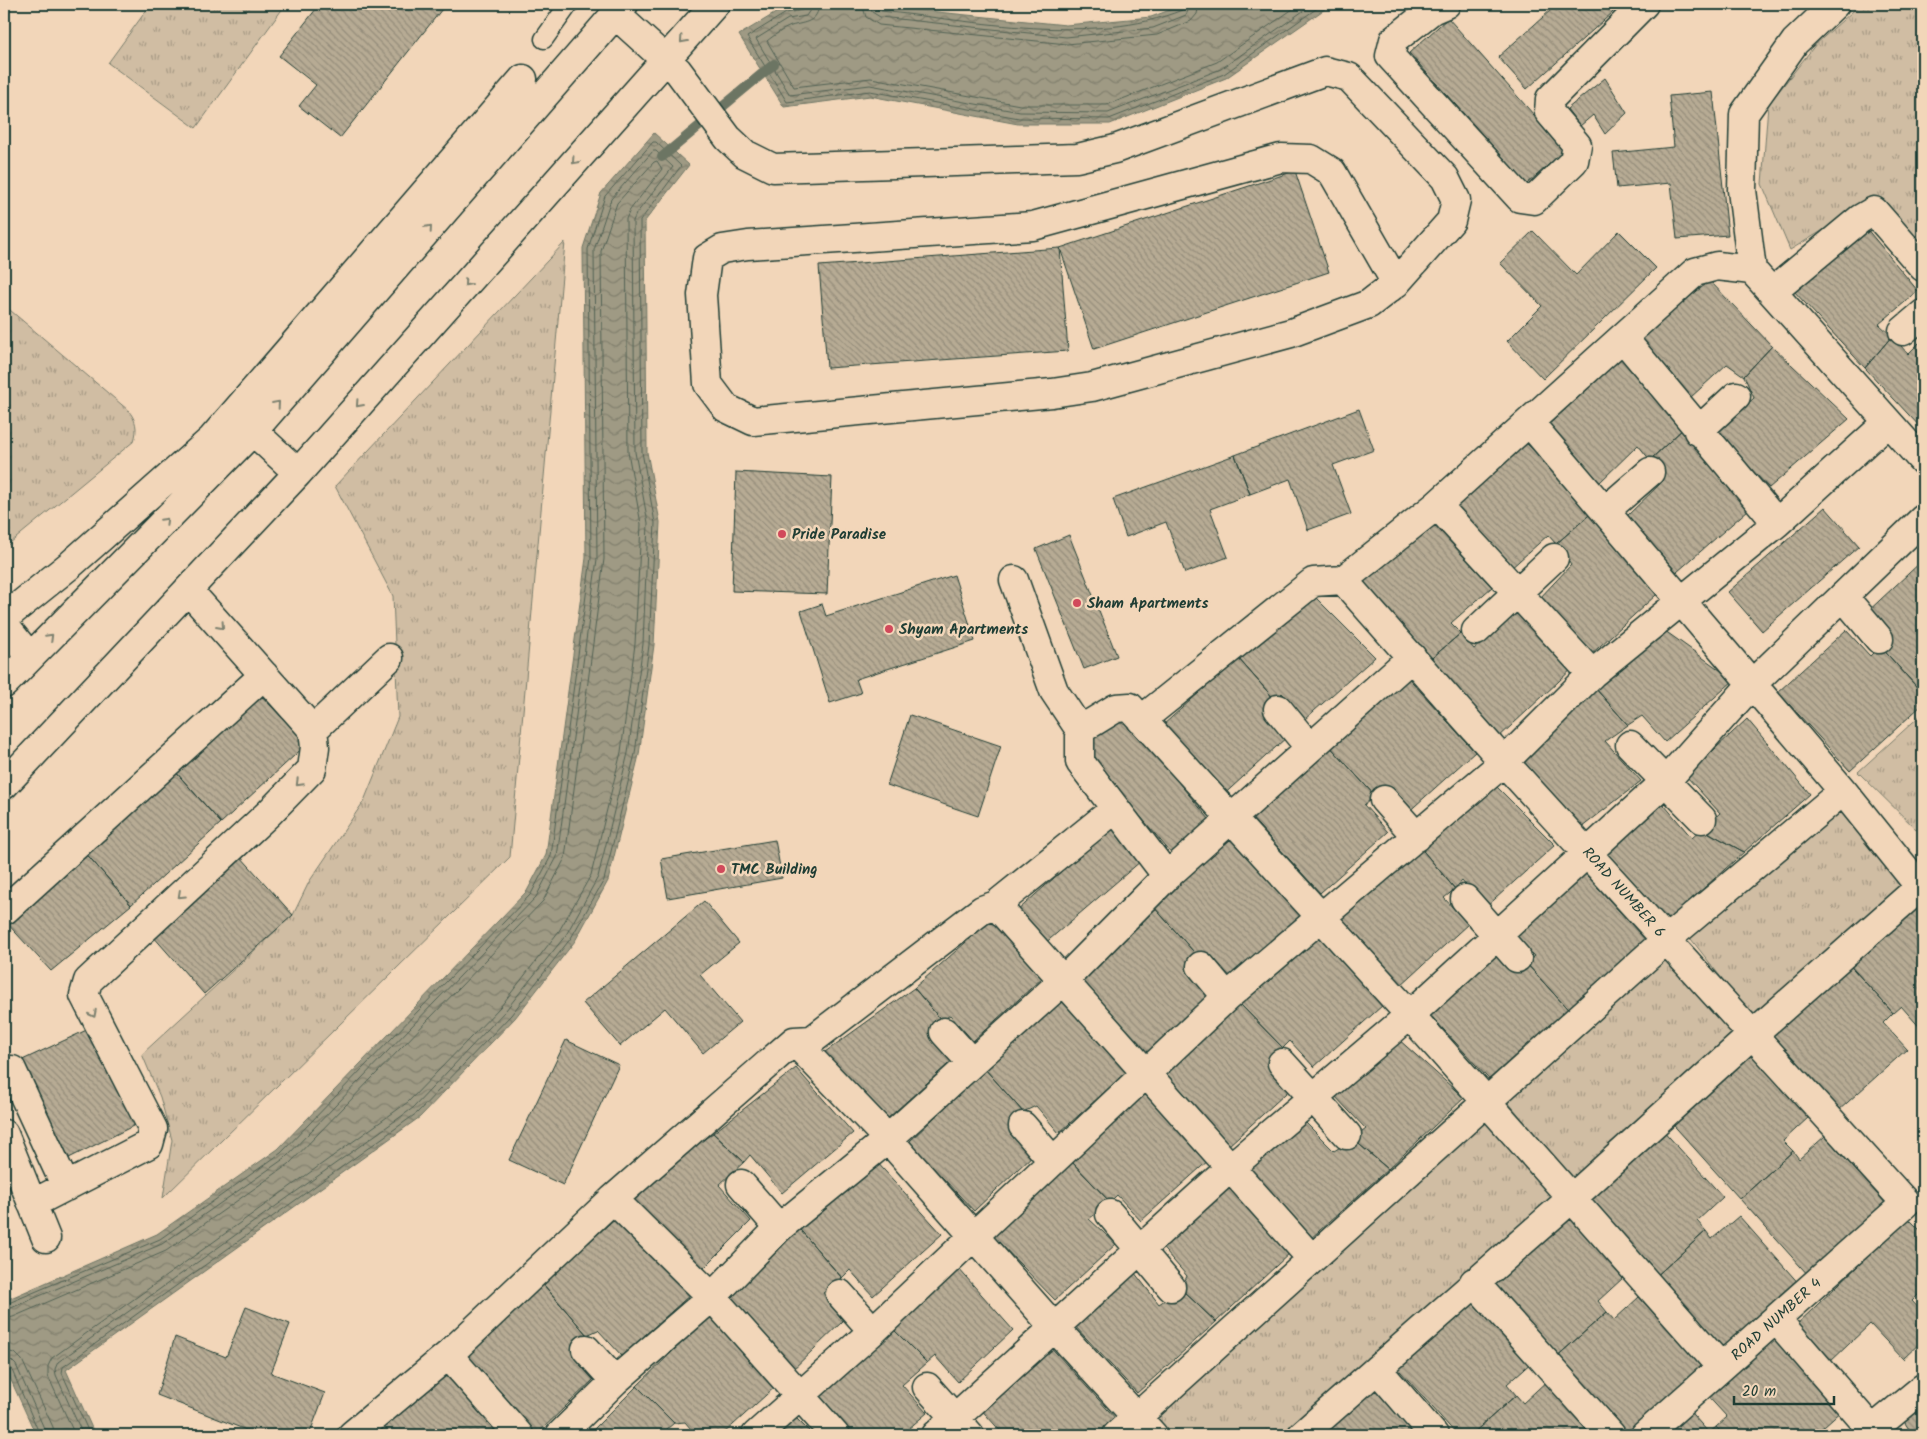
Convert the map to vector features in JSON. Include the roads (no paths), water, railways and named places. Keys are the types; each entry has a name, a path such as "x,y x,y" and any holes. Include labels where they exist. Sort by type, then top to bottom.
{"street":[{"path":"4,785 298,473 671,65 716,4"},
{"path":"1446,4 1432,10 1394,40 1390,56 1520,198 1534,200 1574,161 1577,145 1549,112 1550,99 1644,4"},
{"path":"1835,4 1795,42 1744,114 1742,190 1752,270 1923,461"},
{"path":"4,618 70,565 212,439 620,9 671,65 728,138 745,154 773,168 1077,158 1115,149 1325,72 1349,78 1445,178 1456,200 1451,221 1396,283 1369,304 1291,333 1092,387 1052,394 754,421 726,408 708,384 702,295 707,258 722,249 748,245 1033,226 1281,158 1311,159 1332,172 1396,283"},
{"path":"4,684 253,432 523,79"},
{"path":"1772,292 1860,218 1874,211 1923,267"},
{"path":"1141,720 1313,582 1343,580 1436,505 1695,272 1717,266 1752,270"},
{"path":"1623,338 1698,431 1777,522"},
{"path":"1698,431 1736,396"},
{"path":"1302,1435 1474,1282 1572,1199 1753,1034 1920,887 1843,791 1681,603 1529,422"},
{"path":"756,1435 976,1236 1052,1160 1146,1075 1227,997 1504,762 1592,674 1681,603 1777,522 1888,422"},
{"path":"253,432 298,473"},
{"path":"1605,512 1650,472"},
{"path":"1436,505 1592,674"},
{"path":"927,1388 953,1430 1054,1327 1230,1168 1410,1015 1666,780 1751,685 1923,519"},
{"path":"1476,631 1554,558"},
{"path":"1014,580 1054,691 1080,730 1080,762 1167,876"},
{"name":"ROAD NUMBER 6","path":"1343,580 1504,762 1906,1203"},
{"path":"32,1204 149,1144 153,1128 84,995 88,981 269,813 312,769 315,748 313,730 188,590"},
{"path":"1843,596 1879,639"},
{"path":"4,625 30,657"},
{"path":"560,1435 615,1381 712,1297 779,1228 888,1138 972,1063 1064,980 1167,876 1412,657"},
{"path":"313,730 389,658"},
{"path":"5,910 264,675"},
{"path":"1080,730 1116,708 1130,707 1410,1015 1721,1367"},
{"path":"1278,709 1310,748"},
{"path":"1630,745 1702,819"},
{"path":"1117,1435 1145,1426 1311,1258 1667,939 1843,791"},
{"path":"1384,800 1417,837"},
{"path":"352,1435 448,1355 614,1199 794,1041 812,1040 982,910 996,905 1115,808"},
{"path":"1465,899 1517,958"},
{"path":"996,905 1311,1258"},
{"path":"1201,966 1227,997"},
{"path":"944,1032 972,1063"},
{"path":"794,1041 888,1138 1054,1327 1145,1426"},
{"path":"1282,1063 1347,1135"},
{"path":"12,1070 66,1187"},
{"path":"1023,1126 1052,1160"},
{"path":"4,1134 46,1238"},
{"path":"741,1184 779,1228"},
{"path":"614,1199 712,1297 835,1435"},
{"name":"ROAD NUMBER 4","path":"1645,1435 1906,1203"},
{"path":"1110,1214 1171,1287"},
{"path":"1474,1282 1611,1435"},
{"path":"840,1294 873,1331"},
{"path":"1776,1319 1871,1432 1923,1388"},
{"path":"586,1349 615,1381"},
{"path":"448,1355 519,1435"},
{"path":"1377,1369 1434,1435"}],"lane":[{"path":"544,39 569,4"}],"water":[{"path":"819,4 858,4 1066,25 1151,17 1186,4 1332,4 1226,78 1110,124 1018,124 870,96 784,107 739,35 784,8"},
{"path":"654,133 689,165 645,221 647,452 660,522 654,645 639,755 608,881 575,941 515,1018 420,1117 66,1370 95,1435 36,1435 4,1365 4,1301 157,1234 278,1149 527,891 546,855 586,558 583,248 601,193"}],"waterway":[{"path":"662,157 774,64"}],"place":[{"name":"Pride Paradise","path":"782,534"},
{"name":"Sham Apartments","path":"1077,603"},
{"name":"Shyam Apartments","path":"889,629"},
{"name":"TMC Building","path":"721,869"}]}
